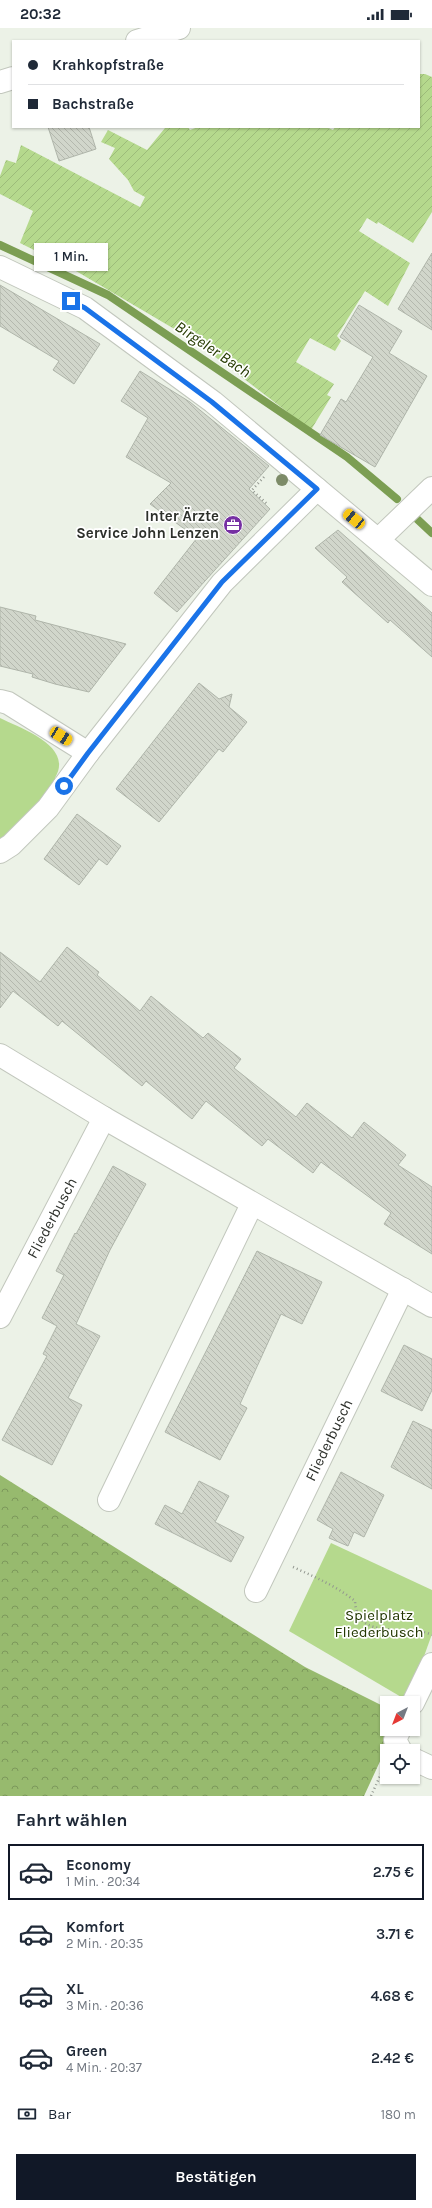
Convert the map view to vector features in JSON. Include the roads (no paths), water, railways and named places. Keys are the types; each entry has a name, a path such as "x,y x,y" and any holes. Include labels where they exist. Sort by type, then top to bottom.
{"street":[{"path":"140,40 179,28"},
{"path":"0,82 12,78"},
{"path":"0,267 85,308 212,402 317,489 386,532 432,585"},
{"path":"386,532 432,488"},
{"path":"0,852 11,845 48,808 88,753 222,582 317,489"},
{"path":"0,700 8,703 88,753"},
{"path":"0,1055 104,1118 252,1204 432,1306"},
{"name":"Fliederbusch","path":"0,1317 104,1118"},
{"path":"109,1500 252,1204"},
{"name":"Fliederbusch","path":"256,1591 403,1289"},
{"path":"416,1696 432,1664"},
{"path":"420,1762 432,1768"}],"waterway":[{"name":"Birgeler Bach","path":"0,245 108,295 347,457 397,499"},
{"name":"Birgeler Bach","path":"416,518 432,533"}],"place":[{"name":"Inter Ärzte Service John Lenzen","path":"233,525"}],"park label":[{"name":"Spielplatz Fliederbusch","path":"379,1624"}]}
